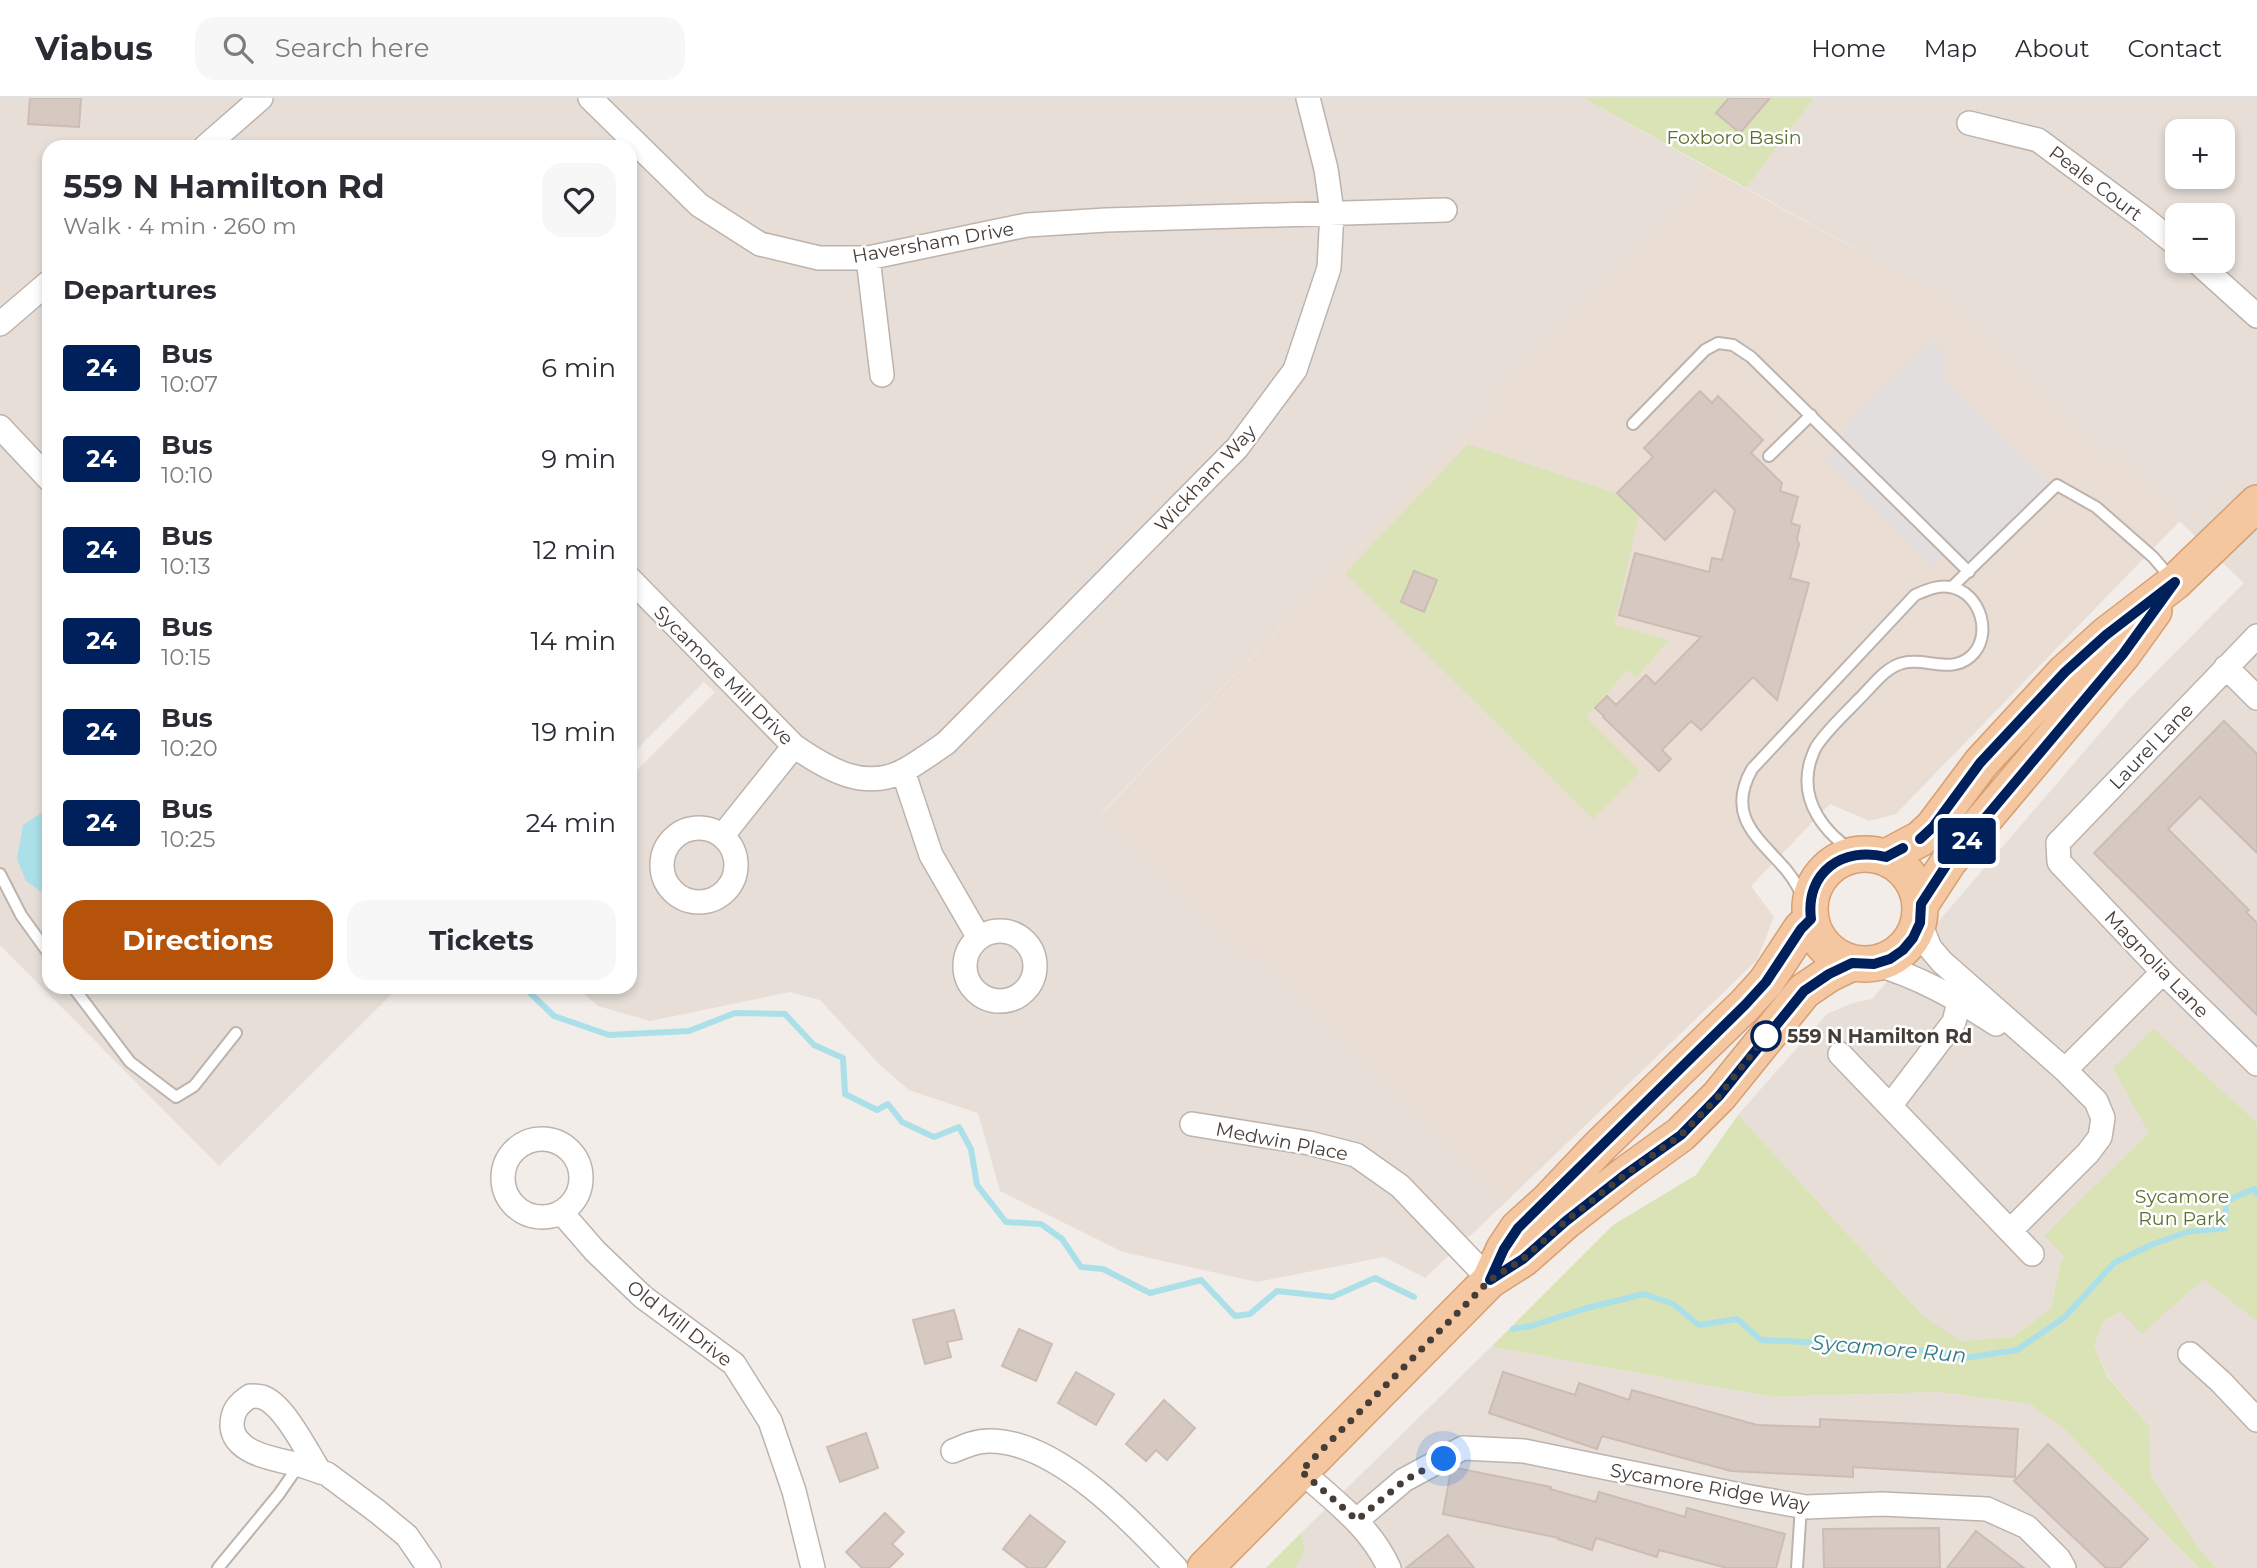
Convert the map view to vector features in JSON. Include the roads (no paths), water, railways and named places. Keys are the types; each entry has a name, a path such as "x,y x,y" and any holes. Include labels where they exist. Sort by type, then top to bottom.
{"main road":[{"path":"1490,1280 1504,1249 1518,1228 1766,982 1810,914 1815,886 1829,867 1842,858 1872,855 1920,839 1933,827 1980,763 2065,672 2106,635 2175,582 2257,503"},
{"path":"1205,1568 1490,1280 1523,1259 1566,1221 1681,1135 1719,1096 1804,991 1829,974 1863,963 1890,959 1903,950 1913,938 1920,913 1949,861 2123,654 2175,582"},
{"path":"1872,855 1899,864 1910,876 1917,889 1920,913"},
{"path":"1810,914 1816,934 1825,947 1838,957 1863,963"}],"street":[{"path":"213,140 261,98"},
{"name":"Haversham Drive","path":"590,98 633,140"},
{"name":"Wickham Way","path":"904,771 946,743 1237,448 1295,370 1329,268 1332,212 1326,169 1308,98"},
{"name":"Peale Court","path":"1969,123 2038,140 2165,235"},
{"name":"Haversham Drive","path":"637,144 699,205 760,244 819,258 868,258 1027,225 1106,220 1445,210"},
{"path":"868,258 881,375"},
{"path":"2209,273 2257,316"},
{"path":"0,324 42,288"},
{"path":"0,427 42,472"},
{"name":"Sycamore Mill Drive","path":"637,586 794,746 840,774 883,777 904,771"},
{"name":"Laurel Lane","path":"2059,862 2058,843 2257,636"},
{"path":"2226,667 2257,698"},
{"path":"723,835 794,746"},
{"path":"904,771 931,855 979,938"},
{"name":"Magnolia Lane","path":"2059,862 2163,972 2257,1063"},
{"path":"1920,913 1930,948 1942,962 2065,1070 2096,1101 2103,1118 2100,1137 2088,1153 2011,1231"},
{"path":"1863,963 1914,977 1959,1002 2065,1070"},
{"path":"2065,1070 2163,972"},
{"path":"1890,1106 1954,1021 1959,1002"},
{"path":"1840,1054 2032,1254"},
{"name":"Medwin Place","path":"1192,1124 1309,1143 1356,1155 1400,1186 1490,1280"},
{"name":"Old Mill Drive","path":"562,1213 595,1251 643,1297 734,1364 770,1421 794,1491 813,1568"},
{"path":"2190,1354 2221,1381 2257,1420"},
{"path":"953,1451 974,1443 1006,1442 1056,1462 1080,1477 1176,1568"},
{"name":"Sycamore Ridge Way","path":"1357,1520 1405,1480 1463,1448 1524,1451 1801,1506 1882,1504 1987,1508 2027,1527 2059,1559 2064,1568"},
{"path":"310,1469 327,1474 407,1536 429,1568"},
{"path":"1301,1471 1357,1520 1381,1552 1389,1568"}],"lane":[{"path":"1633,424 1705,349 1718,343 1733,345 1751,357 1969,572"},
{"path":"1769,456 1811,415"},
{"path":"1952,587 2057,485 2096,507 2153,557 2175,582"},
{"path":"1810,914 1792,878 1748,824 1742,810 1745,781 1752,769 1914,595 1933,587 1952,587 1971,596 1982,619 1981,644 1969,659 1952,666 1919,661 1901,663 1888,670 1833,726 1814,750 1807,774 1808,793 1814,811 1834,837 1872,855"},
{"path":"0,874 21,915 42,944"},
{"path":"78,994 130,1062 176,1097 194,1086 236,1032"},
{"path":"218,1568 278,1494 310,1469"},
{"path":"1797,1568 1801,1506"}],"water":[{"path":"42,813 42,892 26,881 17,859 23,825"}],"waterway":[{"path":"531,994 554,1016 609,1035 689,1031 735,1013 785,1014 814,1045 843,1058 845,1094 877,1110 888,1104 902,1122 934,1137 959,1127 971,1149 977,1185 1006,1222 1041,1224 1062,1239 1081,1267 1103,1269 1150,1293 1201,1280 1235,1316 1250,1314 1277,1291 1332,1297 1375,1278 1414,1297"},
{"name":"Sycamore Run","path":"1513,1329 1644,1294 1673,1304 1699,1325 1737,1319 1761,1340 1891,1346 1965,1358 2017,1350 2065,1317 2114,1263 2151,1245 2187,1232 2225,1228 2226,1201 2254,1189 2257,1194"}],"place":[{"name":"559 N Hamilton Rd","path":"1766,1036"}],"park label":[{"name":"Foxboro Basin","path":"1734,137"},
{"name":"Sycamore Run Park","path":"2182,1207"}]}
